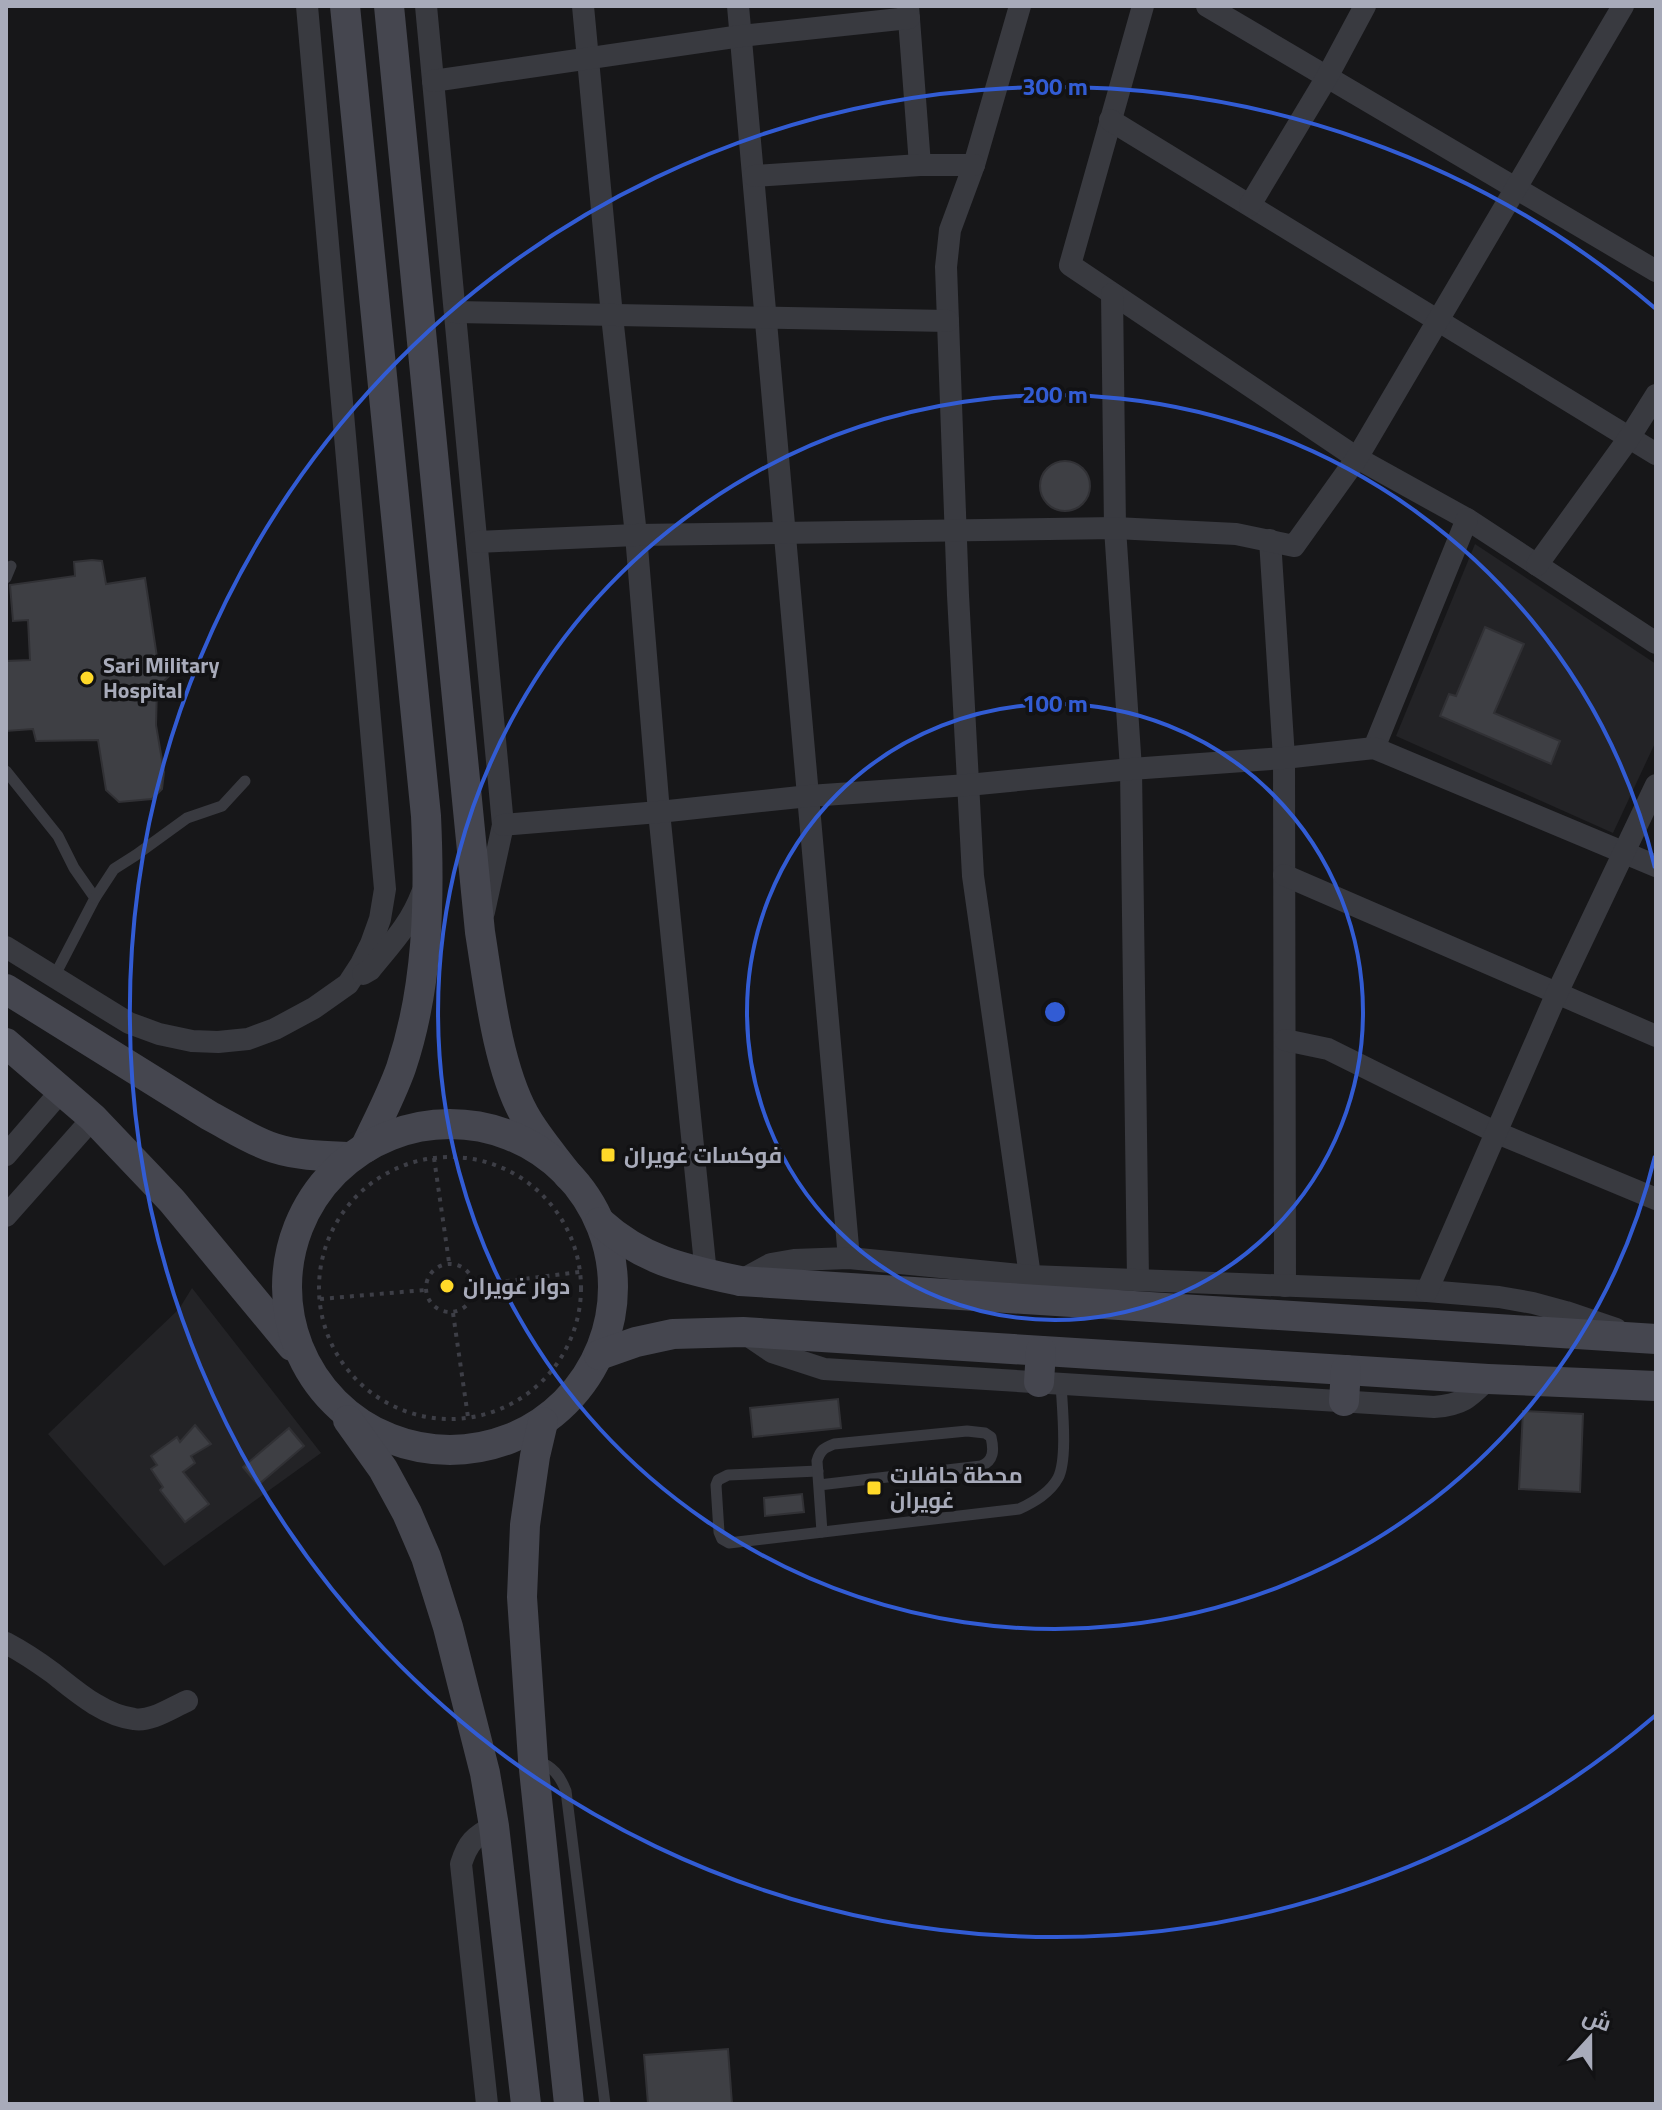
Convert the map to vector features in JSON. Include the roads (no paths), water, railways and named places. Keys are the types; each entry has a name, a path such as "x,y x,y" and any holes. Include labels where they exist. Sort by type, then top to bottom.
{"main road":[{"path":"345,6 426,816 429,877 427,927 415,1015 401,1068 358,1153"},
{"path":"6,1043 93,1118 172,1201 286,1338 322,1388 355,1420 415,1447 460,1450 492,1445 524,1433 557,1411 581,1386 599,1355 610,1323 614,1289 610,1254 600,1222 586,1197 524,1114 503,1054 480,932 389,6"},
{"path":"6,989 210,1116 272,1147 299,1154 358,1153"},
{"path":"308,1368 290,1319 286,1287 288,1265 299,1224 309,1205 321,1187 358,1153 402,1131 461,1125 501,1132 519,1140 537,1149 568,1175"},
{"path":"600,1222 619,1239 665,1262 740,1281 1648,1338"},
{"path":"1293,1366 1296,1316"},
{"path":"599,1355 636,1342 673,1334 743,1332 1488,1379 1656,1386"},
{"path":"1041,1351 1050,1382"},
{"path":"1344,1401 1346,1370"},
{"path":"338,1405 383,1469 407,1513 440,1597 485,1773 494,1826 526,2104"},
{"path":"543,1422 529,1490 522,1561 524,1641 533,1760 569,2104"}],"street":[{"path":"307,6 385,889 380,919 371,944 348,984"},
{"path":"426,6 503,825 480,932"},
{"path":"583,6 706,1274"},
{"path":"738,6 849,1258"},
{"path":"1020,6 974,165 950,230 946,267 973,876 1030,1276"},
{"path":"1143,6 1070,265 1357,458 1467,519 1656,643"},
{"path":"1207,6 1656,271"},
{"path":"1250,205 1327,77 1365,6"},
{"path":"477,542 636,535 1115,528 1236,534 1294,546 1357,458 1623,6"},
{"path":"433,81 909,12 920,165"},
{"path":"1110,120 1656,454"},
{"path":"754,176 920,165 974,165"},
{"path":"1112,294 1115,528 1131,769 1138,1280"},
{"path":"455,312 948,321"},
{"path":"1537,565 1629,438 1656,395"},
{"path":"1374,748 1467,519"},
{"path":"1270,540 1284,758 1285,1286"},
{"path":"503,825 1374,748 1656,866"},
{"path":"1427,1291 1557,993 1656,785"},
{"path":"1284,875 1656,1036"},
{"path":"6,947 129,1023 192,1041 248,1039 275,1029 314,1008 370,970 401,935 414,914 429,877"},
{"path":"1285,1040 1328,1049 1495,1132 1656,1199"},
{"path":"6,1155 62,1090"},
{"path":"6,1216 93,1118"},
{"path":"740,1281 771,1264 849,1258 1030,1276 1427,1291 1533,1303 1648,1338"},
{"path":"743,1332 772,1352 824,1369 1434,1407 1453,1405 1469,1398 1488,1379"},
{"path":"6,1643 39,1662 90,1701 120,1715 136,1720 153,1717 187,1701"},
{"path":"487,2104 461,1864 466,1848 475,1837 494,1826"}],"lane":[{"path":"6,771 58,836 74,868 95,898"},
{"path":"54,977 95,898 114,869 187,818 222,806 245,781"},
{"path":"818,1471 723,1476 716,1485 722,1539 729,1543 1010,1511 1031,1503 1058,1479 1063,1457 1050,1382"},
{"path":"819,1485 981,1466 991,1459 991,1437 985,1433 967,1431 834,1444 819,1452 817,1461 822,1532"},
{"path":"533,1760 555,1770 566,1791 605,2104"}],"place":[{"name":"Sari Military Hospital","path":"87,678"},
{"name":"فوكسات غويران","path":"608,1155"},
{"name":"دوار غويران","path":"447,1286"},
{"name":"محطة حافلات غويران","path":"874,1488"}]}
